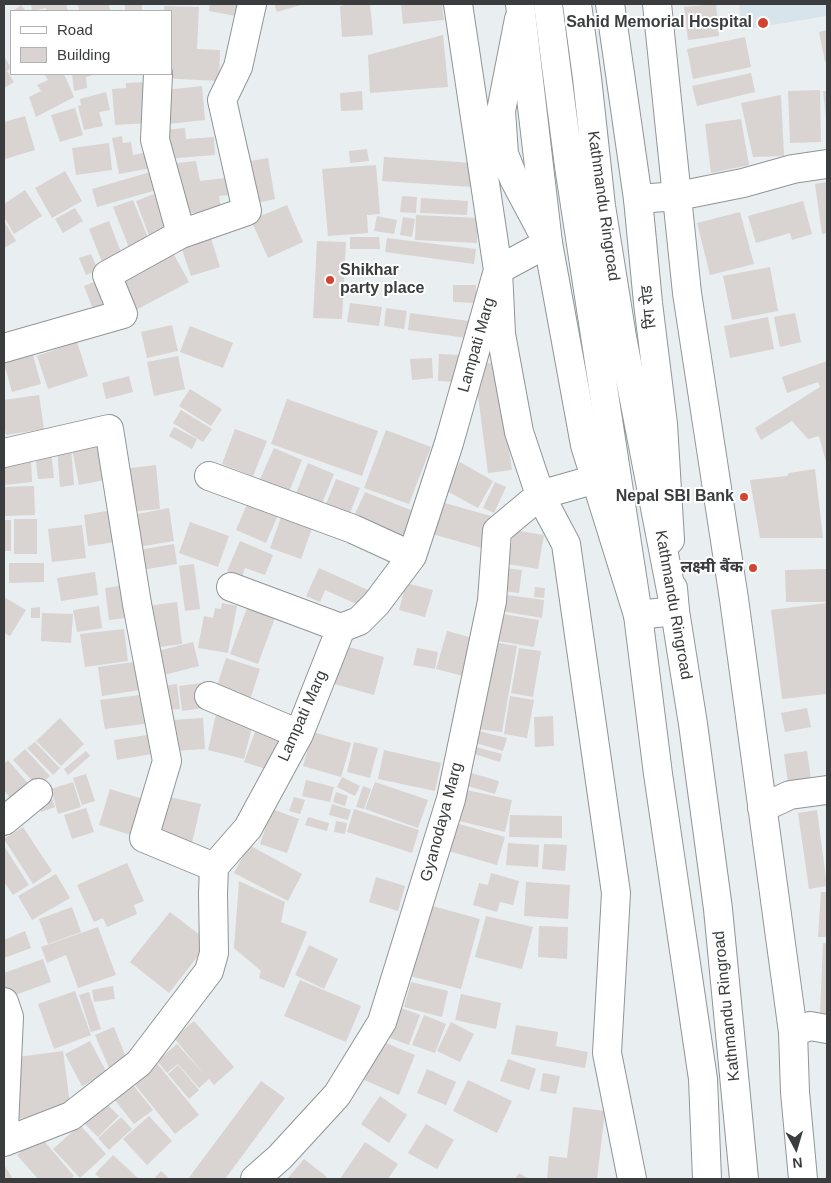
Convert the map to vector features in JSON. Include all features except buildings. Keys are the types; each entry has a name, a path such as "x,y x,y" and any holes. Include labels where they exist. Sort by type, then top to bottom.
{"main road":[{"path":"4,348 123,314 107,275 181,234 247,211 222,100 238,67 252,4"},
{"path":"458,4 498,270 501,334 517,422 540,495 566,544 616,893 607,1053 632,1179"},
{"name":"Kathmandu Ringroad","path":"548,4 569,166 638,615 658,774 703,1080 707,1179"},
{"name":"Kathmandu Ringroad","path":"577,4 588,78 604,224 622,337 675,611 693,724 718,909 744,1179"},
{"name":"रिंग रोड","path":"610,4 638,200 663,424 675,611"},
{"path":"657,4 687,293 732,589 793,1032 795,1092 803,1179"},
{"path":"520,5 548,242 585,445 638,615 675,611"},
{"path":"158,75 155,140 181,234"},
{"path":"638,200 678,196 827,164"},
{"path":"498,270 548,242"},
{"name":"Lampati Marg","path":"214,867 248,828 299,734 341,628 359,621 376,604 412,556 449,444 498,270"},
{"path":"4,453 109,429 137,604 167,761 144,838 214,867 214,953 209,971 139,1064 71,1116 4,1142"},
{"path":"208,476 353,529 412,556"},
{"name":"Gyanodaya Marg","path":"256,1179 280,1157 337,1095 382,1022 451,799 492,601 497,531 540,495 596,479"},
{"path":"231,587 341,628"},
{"path":"209,696 299,734"},
{"path":"762,808 790,795 827,790"},
{"path":"4,821 38,793"},
{"path":"4,1002 9,1017 4,1128"},
{"path":"793,1032 810,1026 827,1029"}],"shaded area":[{"name":"Sahid Memorial Hospital","path":"739,4 827,4 827,16 742,30"}],"place":[{"name":"Sahid Memorial Hospital","path":"763,23"},
{"name":"Shikhar party place","path":"330,280"},
{"name":"Nepal SBI Bank","path":"744,497"},
{"name":"लक्ष्मी बैंक","path":"753,568"}]}
